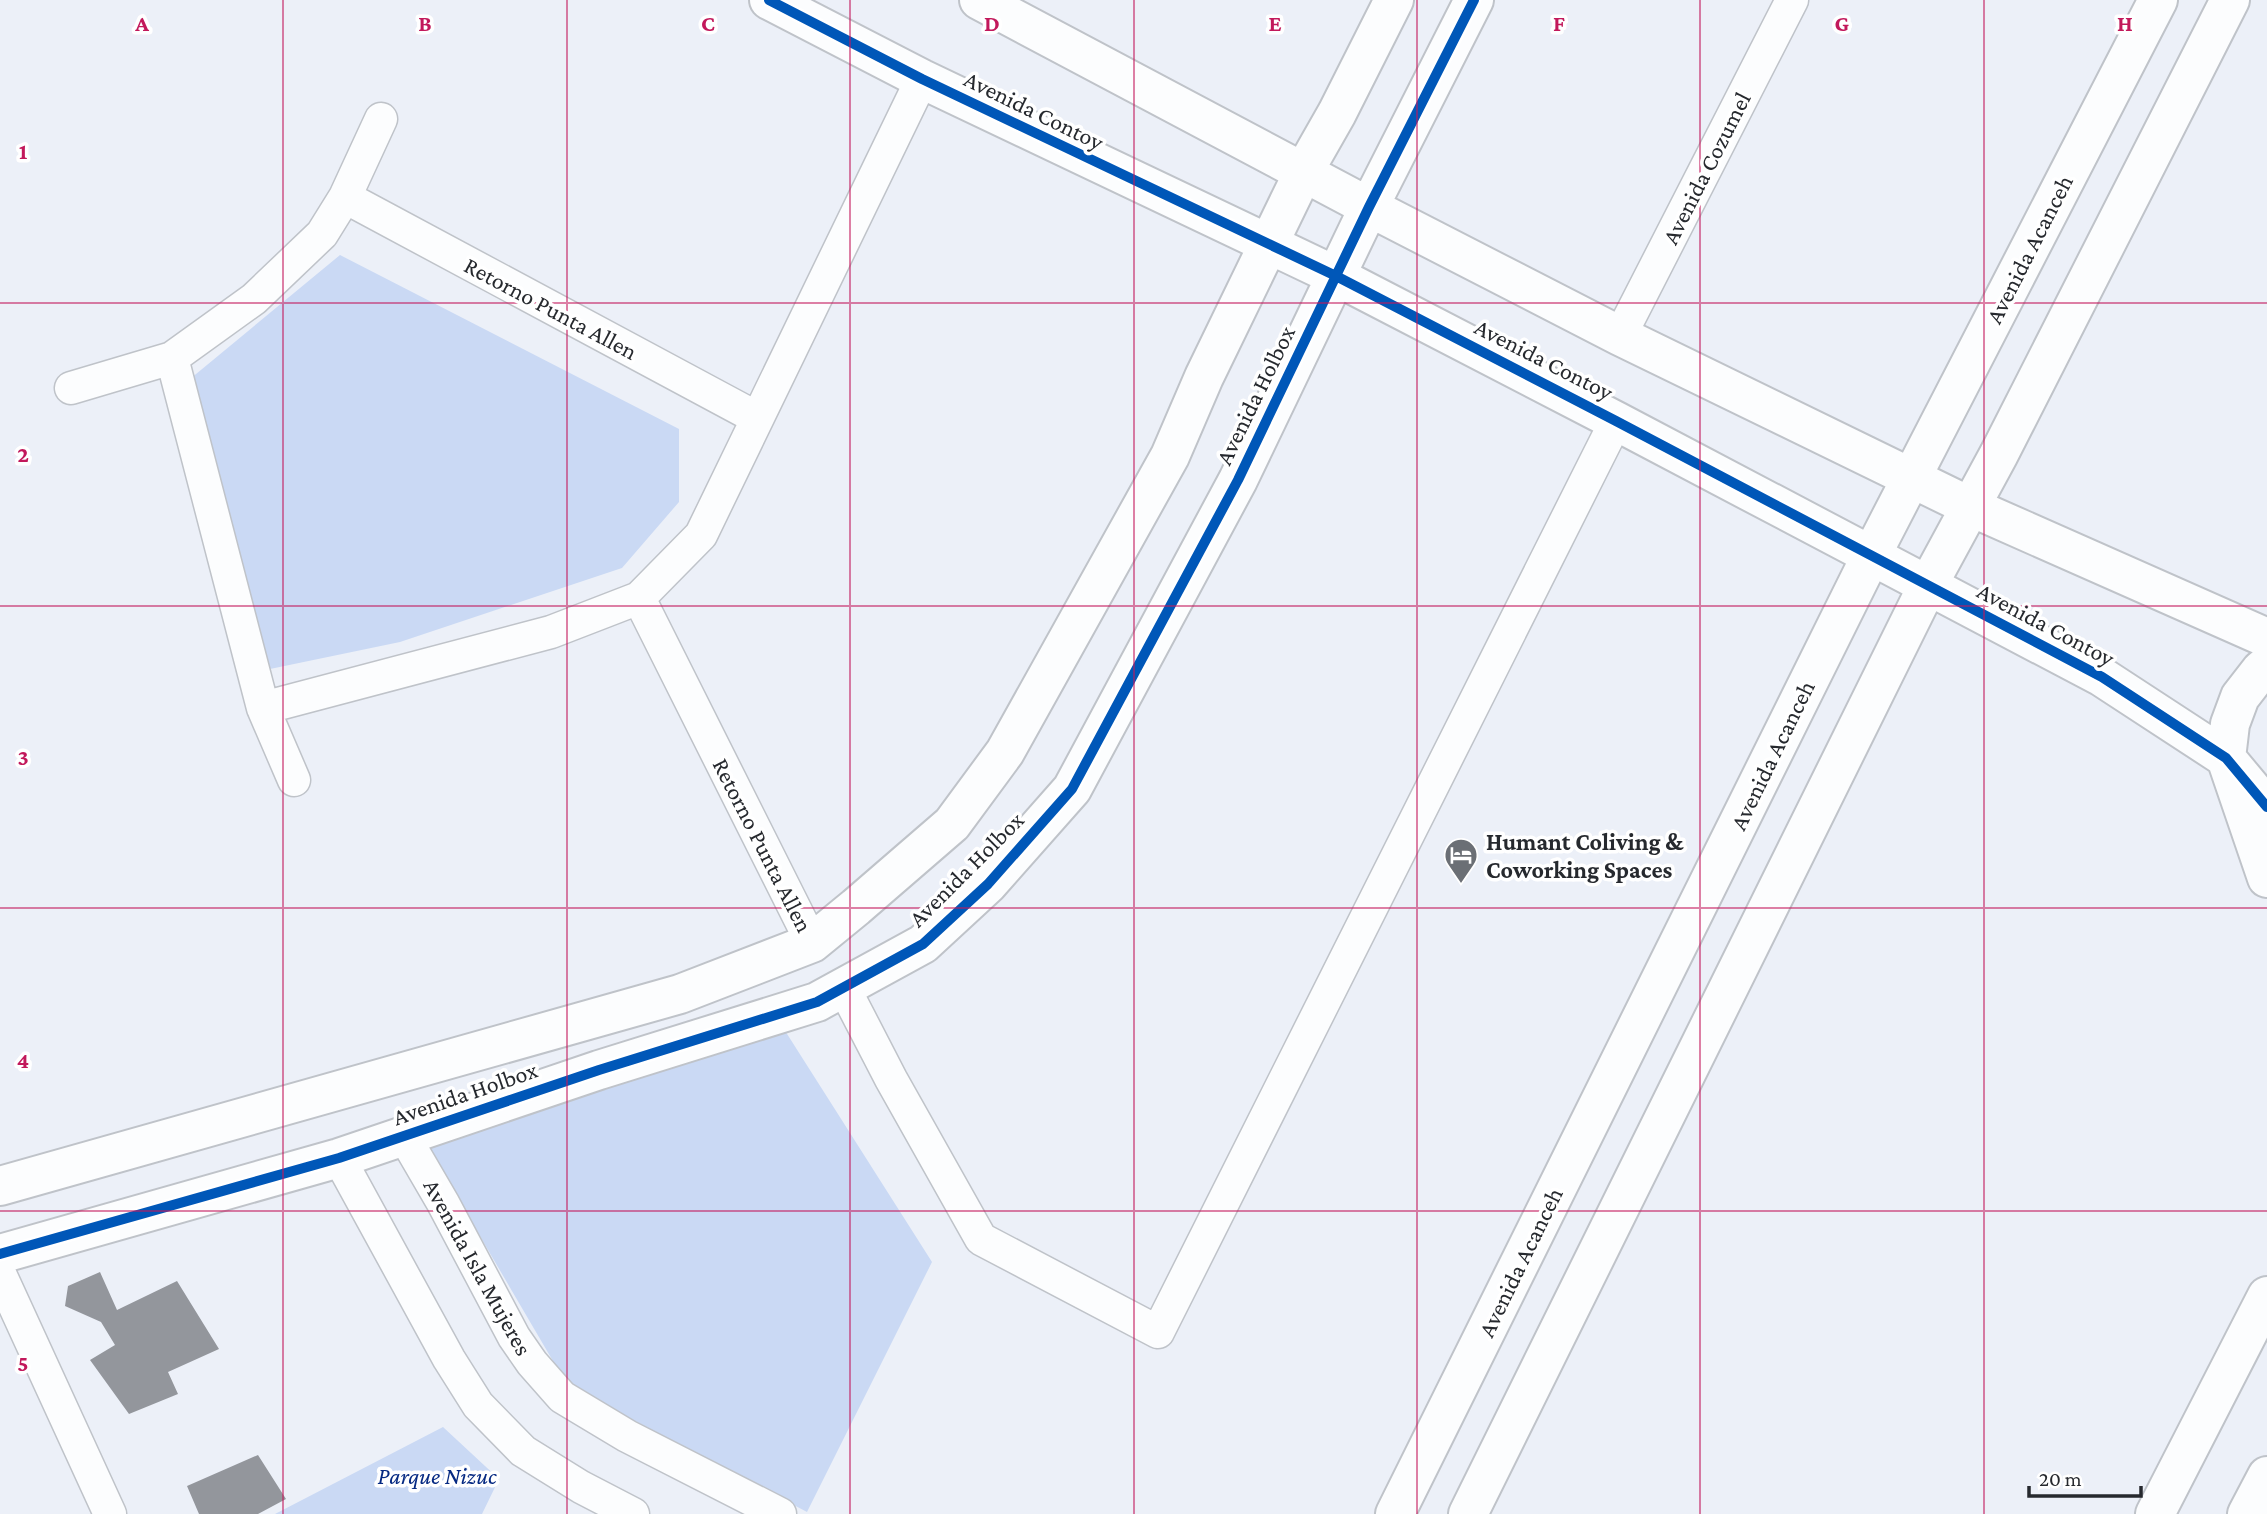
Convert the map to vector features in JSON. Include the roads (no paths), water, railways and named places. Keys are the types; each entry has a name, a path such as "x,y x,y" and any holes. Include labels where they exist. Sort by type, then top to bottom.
{"street":[{"name":"Avenida Contoy","path":"769,0 922,79 1336,276 2102,677 2226,758 2267,807"},
{"path":"979,0 1369,207 1620,336 1971,507 2267,638"},
{"name":"Avenida Holbox","path":"0,1186 680,994 812,943 952,824 1005,752 1170,456 1204,377 1304,171 1337,113 1394,0"},
{"name":"Avenida Holbox","path":"0,1254 339,1158 598,1070 817,1002 923,944 988,884 1072,789 1238,480 1369,207 1474,0"},
{"name":"Avenida Cozumel","path":"1620,336 1792,0"},
{"name":"Avenida Acanceh","path":"1395,1514 1911,476 2158,0"},
{"path":"1468,1514 1928,585 1971,507 2230,0"},
{"path":"263,708 551,632 639,598 701,535 922,79"},
{"path":"71,388 172,358 254,299 322,234 345,197 381,118"},
{"name":"Retorno Punta Allen","path":"345,197 757,418"},
{"path":"172,358 263,708 293,780"},
{"path":"844,988 897,1090 981,1239 1158,1332 1616,421"},
{"name":"Retorno Punta Allen","path":"639,598 812,943"},
{"path":"2267,665 2260,670 2240,697 2230,724 2226,758 2267,878"},
{"name":"Avenida Isla Mujeres","path":"404,1136 514,1337 532,1363 562,1397 627,1436 780,1514"},
{"path":"339,1158 449,1359 478,1405 523,1451 580,1487 633,1514"},
{"path":"0,1274 110,1514"},
{"path":"2155,1514 2267,1296"},
{"path":"2247,1514 2267,1476"}],"place":[{"name":"Humant Coliving & Coworking Spaces","path":"1461,885"}],"park label":[{"name":"Parque Nizuc","path":"437,1475"}]}
